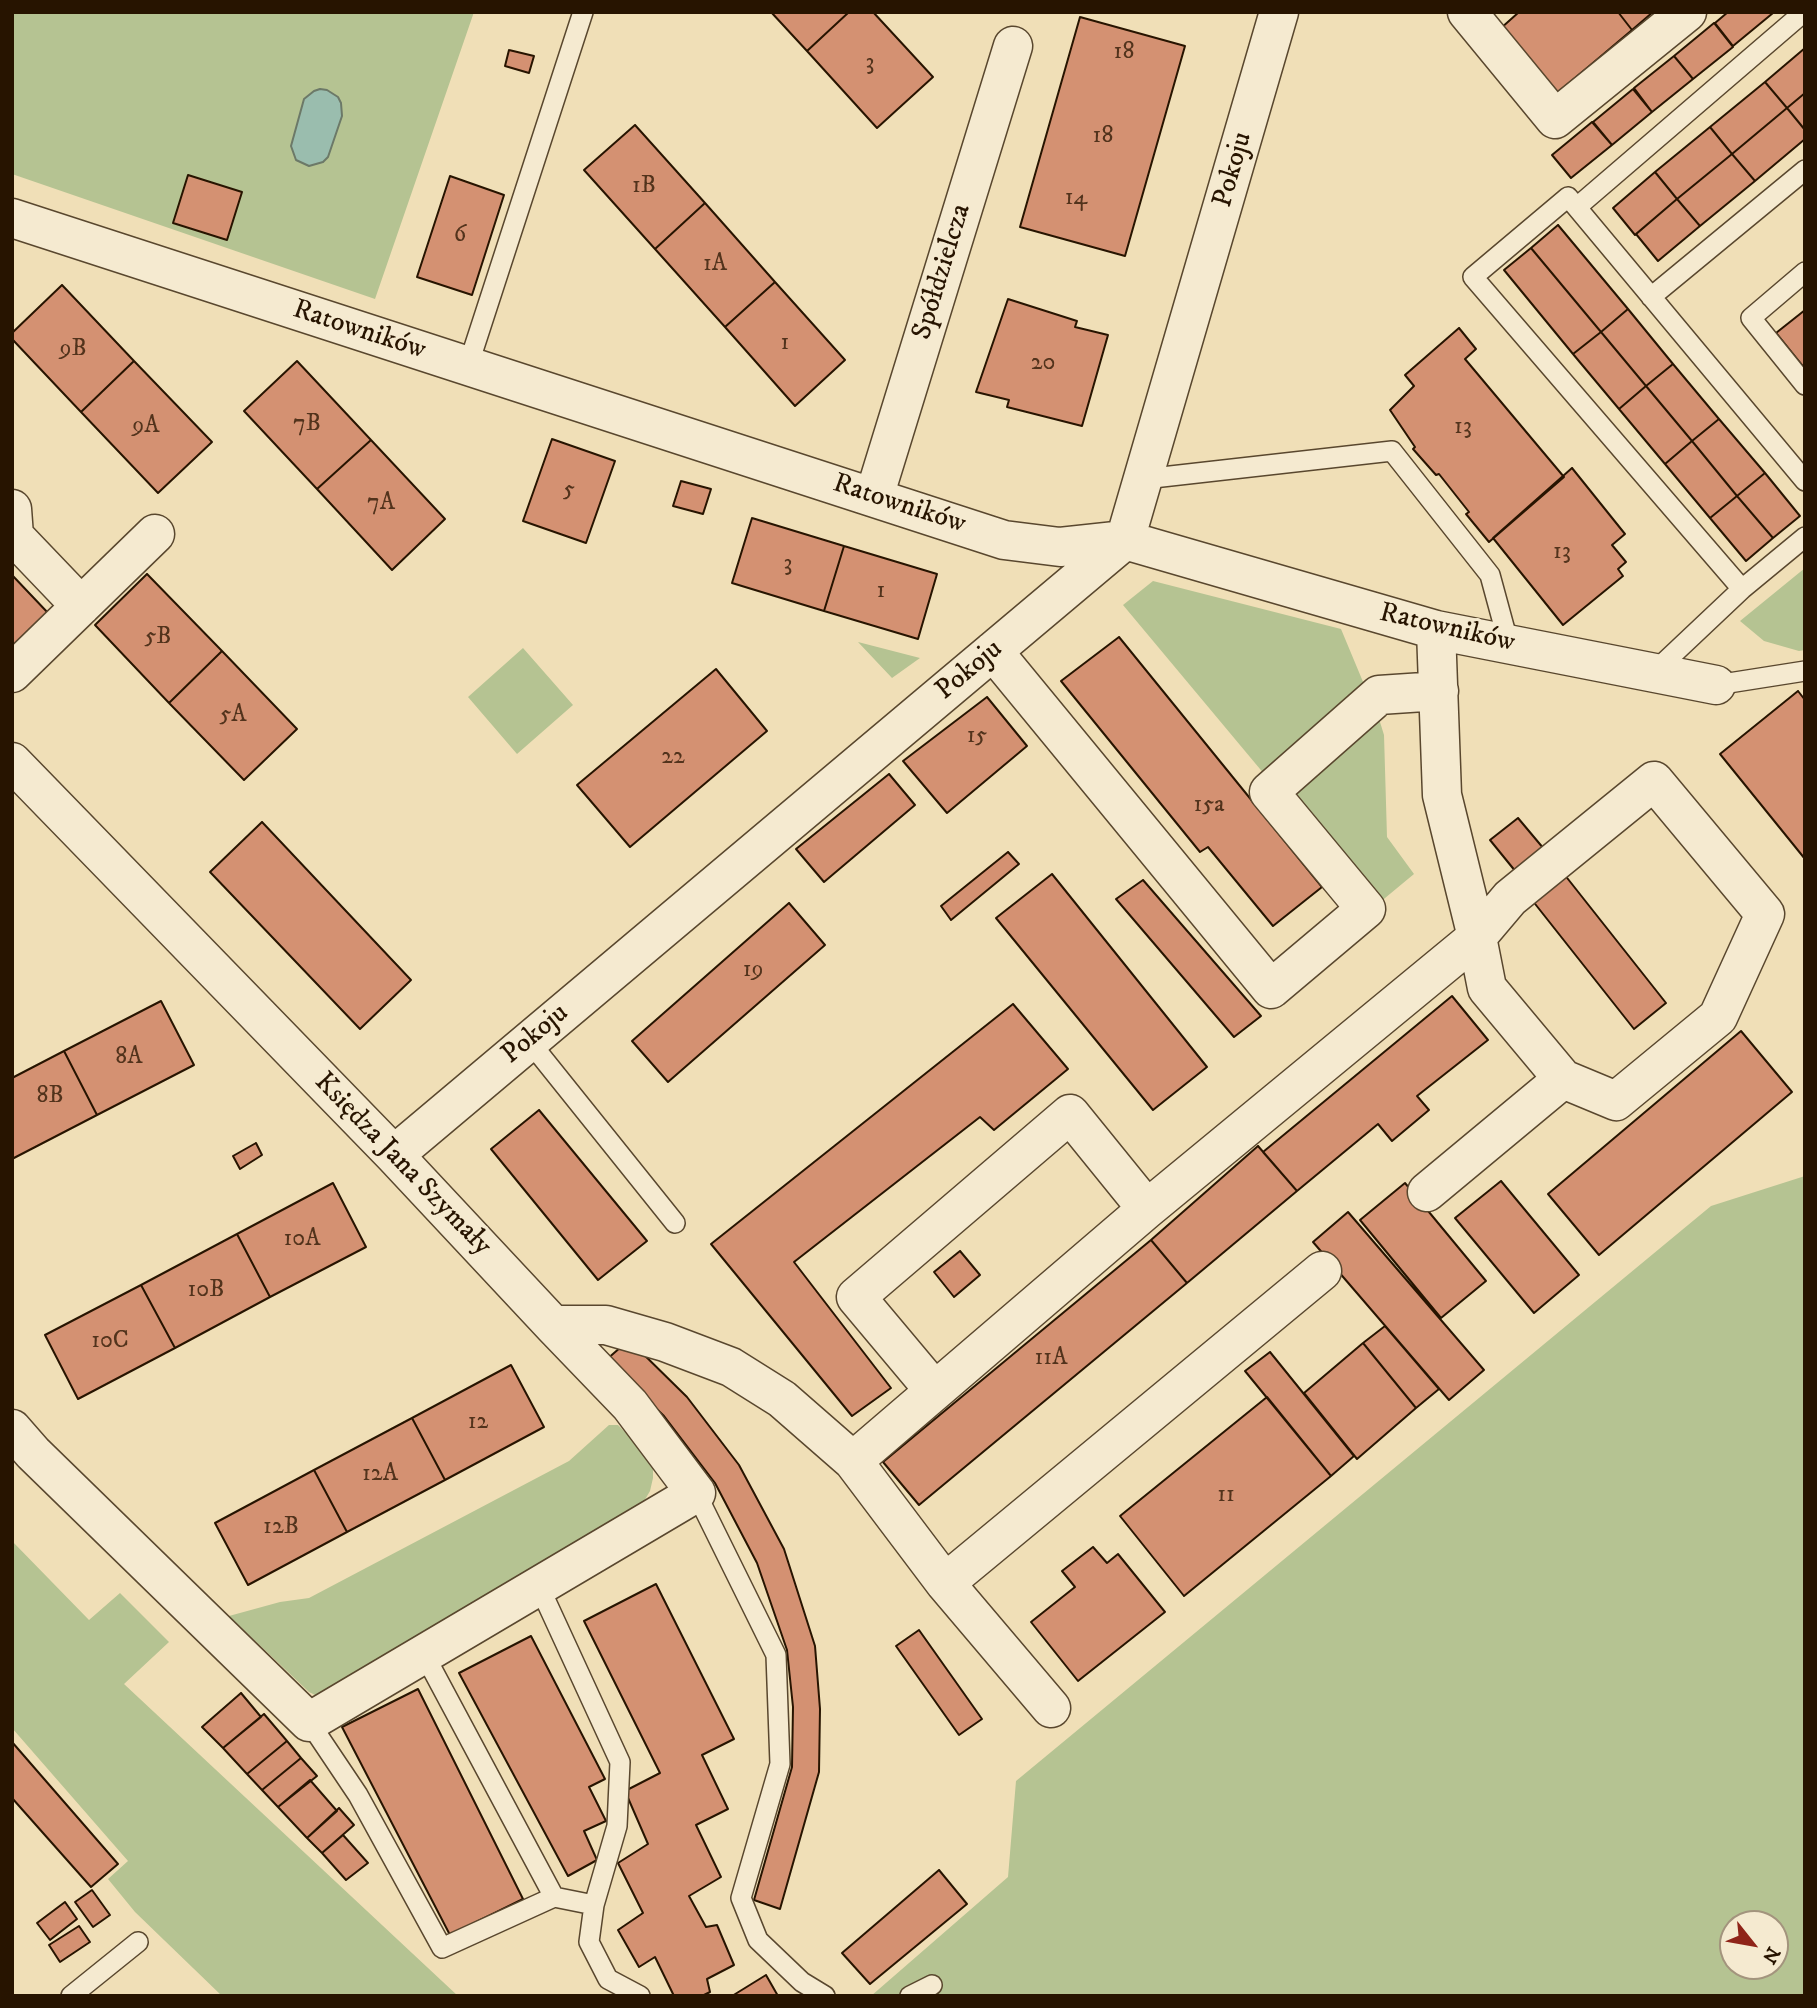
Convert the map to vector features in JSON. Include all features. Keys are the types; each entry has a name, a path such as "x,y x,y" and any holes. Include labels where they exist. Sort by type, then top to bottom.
{"street":[{"name":"Pokoju","path":"394,1155 1125,540 1279,12"},
{"path":"1467,12 1555,119 1687,12"},
{"name":"Spółdzielcza","path":"874,497 1013,46"},
{"name":"Ratowników","path":"12,218 1004,540 1059,547 1125,540 1436,630 1716,685"},
{"path":"12,509 13,536 81,606"},
{"path":"12,673 155,534"},
{"path":"853,1461 1147,1209 1477,937 1510,898 1654,781 1765,914 1718,1017 1616,1101 1563,1079 1487,988 1477,937 1442,795 1436,630"},
{"path":"993,651 1272,989 1366,909 1269,792 1379,695 1438,691"},
{"name":"Księdza Jana Szymały","path":"12,762 394,1155 630,1405 696,1493"},
{"path":"1427,1192 1563,1079"},
{"path":"934,1390 856,1297 1070,1114 1147,1209"},
{"path":"945,1583 1322,1271"},
{"path":"553,1325 606,1325 666,1342 731,1367 782,1399 853,1461 945,1583 1051,1708"},
{"path":"12,1429 309,1722 696,1493"}],"lane":[{"path":"468,366 583,12"},
{"path":"1577,207 1804,12"},
{"path":"1651,297 1805,170"},
{"path":"1742,589 1473,277 1568,197 1805,481"},
{"path":"1805,272 1751,318 1805,385"},
{"path":"1144,479 1392,451 1490,575 1509,645"},
{"path":"1653,673 1742,589 1805,537"},
{"name":"Ratowników","path":"1716,685 1805,671"},
{"path":"529,1041 675,1223"},
{"path":"696,1493 776,1656 780,1765 741,1898 758,1940 802,1982 825,1996"},
{"path":"539,1586 620,1762 617,1826 594,1905 589,1942 608,1979 640,1996"},
{"path":"424,1654 554,1897"},
{"path":"309,1722 358,1795 442,1948 554,1897 594,1905"},
{"path":"71,1996 138,1942"},
{"path":"910,1996 932,1985"}],"green space":[{"path":"12,12 474,12 375,299 12,174"},
{"path":"1805,568 1805,650 1799,651 1764,641 1740,621"},
{"path":"1153,581 1341,629 1366,689 1265,775 1123,605"},
{"path":"858,642 920,658 892,678"},
{"path":"523,648 573,705 517,754 468,697"},
{"path":"1376,709 1384,735 1387,837 1414,874 1373,908 1279,793"},
{"path":"1805,1176 1805,1996 871,1996 1008,1877 1016,1781 1711,1206"},
{"path":"609,1425 618,1425 648,1455 653,1466 650,1491 643,1503 319,1697 309,1692 229,1616 280,1602 309,1598 569,1461"},
{"path":"12,1541 89,1620 120,1593 169,1642 124,1684 458,1996 222,1996 135,1912 108,1879 128,1861 12,1728"}],"shaded area":[{"path":"320,89 338,97 342,116 328,157 323,162 309,166 296,160 291,146 304,99"}],"building":[{"path":"771,12 849,12 807,51"},
{"path":"849,12 873,12 933,77 877,128 807,51"},
{"path":"1519,12 1618,12 1632,30 1555,95 1500,29"},
{"path":"1618,12 1653,12 1632,30"},
{"path":"1728,12 1773,13 1733,46 1715,23"},
{"path":"1080,17 1185,46 1125,256 1020,227"},
{"path":"1714,23 1733,47 1693,79 1674,56"},
{"path":"1805,48 1805,93 1787,108 1765,82"},
{"path":"509,50 534,56 529,73 505,66"},
{"path":"1674,56 1693,79 1652,112 1634,88"},
{"path":"1765,82 1787,108 1732,154 1710,127"},
{"path":"1633,89 1652,112 1612,145 1593,122"},
{"path":"1805,93 1805,130 1787,108"},
{"path":"1787,108 1805,130 1805,139 1755,181 1732,154"},
{"path":"1592,122 1612,145 1571,178 1552,155"},
{"path":"635,125 705,203 655,249 584,170"},
{"path":"1710,127 1732,154 1677,199 1655,172"},
{"path":"1732,154 1755,181 1700,226 1677,199"},
{"path":"1655,172 1677,199 1635,235 1613,208"},
{"path":"188,175 242,192 227,240 173,223"},
{"path":"450,176 504,195 472,295 417,277"},
{"path":"1677,199 1700,226 1658,261 1636,234"},
{"path":"705,203 775,282 725,327 655,249"},
{"path":"1558,225 1628,309 1601,332 1531,248"},
{"path":"1531,248 1601,332 1573,354 1504,270"},
{"path":"775,282 845,360 795,406 725,327"},
{"path":"62,285 134,361 81,412 12,339 12,333"},
{"path":"1008,299 1077,321 1075,327 1108,335 1082,426 1007,407 1009,400 976,392"},
{"path":"1628,309 1673,364 1646,386 1601,332"},
{"path":"1805,310 1805,369 1776,333"},
{"path":"1459,328 1476,349 1465,359 1564,477 1489,542 1439,474 1436,475 1413,449 1415,447 1390,410 1414,386 1405,375"},
{"path":"1601,332 1646,386 1619,409 1573,354"},
{"path":"134,361 212,442 158,493 81,412"},
{"path":"297,361 371,440 317,489 244,411"},
{"path":"1673,364 1719,419 1692,441 1646,386"},
{"path":"1646,386 1692,441 1665,464 1619,409"},
{"path":"1719,419 1765,473 1737,496 1692,441"},
{"path":"552,439 615,461 586,543 523,521"},
{"path":"371,440 445,519 392,570 317,489"},
{"path":"1692,441 1737,496 1710,518 1665,464"},
{"path":"1572,468 1625,534 1612,545 1626,562 1618,569 1623,576 1563,625 1493,538"},
{"path":"1765,473 1800,516 1773,538 1737,496"},
{"path":"681,481 711,489 703,514 673,506"},
{"path":"1737,496 1773,538 1746,561 1710,518"},
{"path":"752,518 844,546 824,611 732,583"},
{"path":"844,546 937,574 918,639 824,611"},
{"path":"147,574 222,651 169,703 95,625"},
{"path":"12,575 49,614 12,649"},
{"path":"1119,637 1322,887 1273,926 1208,847 1200,852 1061,681"},
{"path":"222,651 297,729 244,780 169,703"},
{"path":"716,669 767,731 630,847 577,785"},
{"path":"1798,691 1805,700 1805,859 1720,754"},
{"path":"987,697 1027,746 947,813 903,761"},
{"path":"889,774 915,805 824,882 796,849"},
{"path":"1518,818 1544,849 1516,872 1490,840"},
{"path":"262,822 411,980 360,1029 210,872"},
{"path":"1008,852 1019,864 951,920 941,906"},
{"path":"1052,874 1207,1067 1153,1110 996,918"},
{"path":"1564,874 1666,1003 1634,1029 1532,900"},
{"path":"1143,880 1261,1016 1234,1037 1116,899"},
{"path":"789,903 825,945 668,1082 632,1041"},
{"path":"1452,996 1488,1040 1417,1096 1429,1110 1392,1141 1378,1124 1297,1191 1263,1152"},
{"path":"161,1001 194,1065 97,1115 64,1051"},
{"path":"1013,1004 1068,1069 994,1130 980,1117 794,1262 891,1388 852,1416 711,1244"},
{"path":"1741,1031 1792,1092 1599,1255 1548,1194"},
{"path":"64,1051 97,1115 12,1159 12,1078"},
{"path":"539,1110 647,1241 598,1280 491,1149"},
{"path":"256,1143 262,1155 240,1169 233,1156"},
{"path":"1258,1146 1297,1191 1187,1283 1151,1240"},
{"path":"1501,1181 1579,1275 1534,1313 1455,1218"},
{"path":"333,1183 366,1247 270,1297 237,1234"},
{"path":"1405,1183 1486,1281 1441,1318 1360,1220"},
{"path":"1348,1212 1484,1370 1449,1400 1313,1242"},
{"path":"237,1234 270,1297 175,1348 141,1285"},
{"path":"1151,1240 1187,1283 919,1505 883,1462"},
{"path":"960,1251 980,1275 954,1297 934,1272"},
{"path":"141,1285 175,1348 78,1399 45,1335"},
{"path":"1385,1326 1439,1389 1416,1408 1363,1343"},
{"path":"629,1340 687,1397 739,1465 784,1549 815,1646 820,1709 819,1772 780,1909 754,1900 792,1767 793,1707 787,1650 757,1563 715,1483 664,1416 606,1360"},
{"path":"1363,1343 1416,1408 1357,1459 1304,1393"},
{"path":"1270,1352 1354,1456 1331,1476 1245,1371"},
{"path":"511,1365 544,1427 445,1480 412,1418"},
{"path":"1267,1397 1331,1476 1184,1596 1120,1516"},
{"path":"412,1418 445,1480 347,1532 314,1470"},
{"path":"314,1470 347,1532 248,1585 215,1523"},
{"path":"1093,1547 1107,1563 1118,1554 1165,1612 1078,1681 1031,1622 1075,1587 1062,1571"},
{"path":"656,1584 734,1739 702,1755 728,1809 696,1825 721,1877 689,1896 706,1927 717,1925 734,1965 707,1979 710,1992 702,1996 674,1996 655,1957 639,1967 618,1930 643,1913 618,1863 648,1844 625,1791 660,1773 584,1621"},
{"path":"919,1630 982,1719 959,1735 896,1646"},
{"path":"531,1636 605,1779 589,1787 606,1821 584,1831 597,1860 568,1876 459,1673"},
{"path":"418,1689 523,1899 450,1935 342,1727"},
{"path":"241,1693 261,1717 223,1748 202,1727"},
{"path":"264,1714 287,1741 247,1774 223,1748"},
{"path":"287,1741 301,1758 262,1790 247,1774"},
{"path":"12,1742 118,1864 91,1887 12,1798"},
{"path":"301,1758 317,1776 278,1807 262,1790"},
{"path":"310,1780 337,1811 307,1838 278,1807"},
{"path":"339,1808 354,1825 322,1853 307,1838"},
{"path":"343,1835 368,1863 346,1880 322,1853"},
{"path":"939,1870 967,1904 870,1984 842,1953"},
{"path":"92,1890 110,1915 93,1927 75,1902"},
{"path":"65,1902 77,1919 50,1940 37,1923"},
{"path":"79,1926 90,1942 60,1962 49,1945"},
{"path":"766,1975 778,1996 732,1996"}]}
